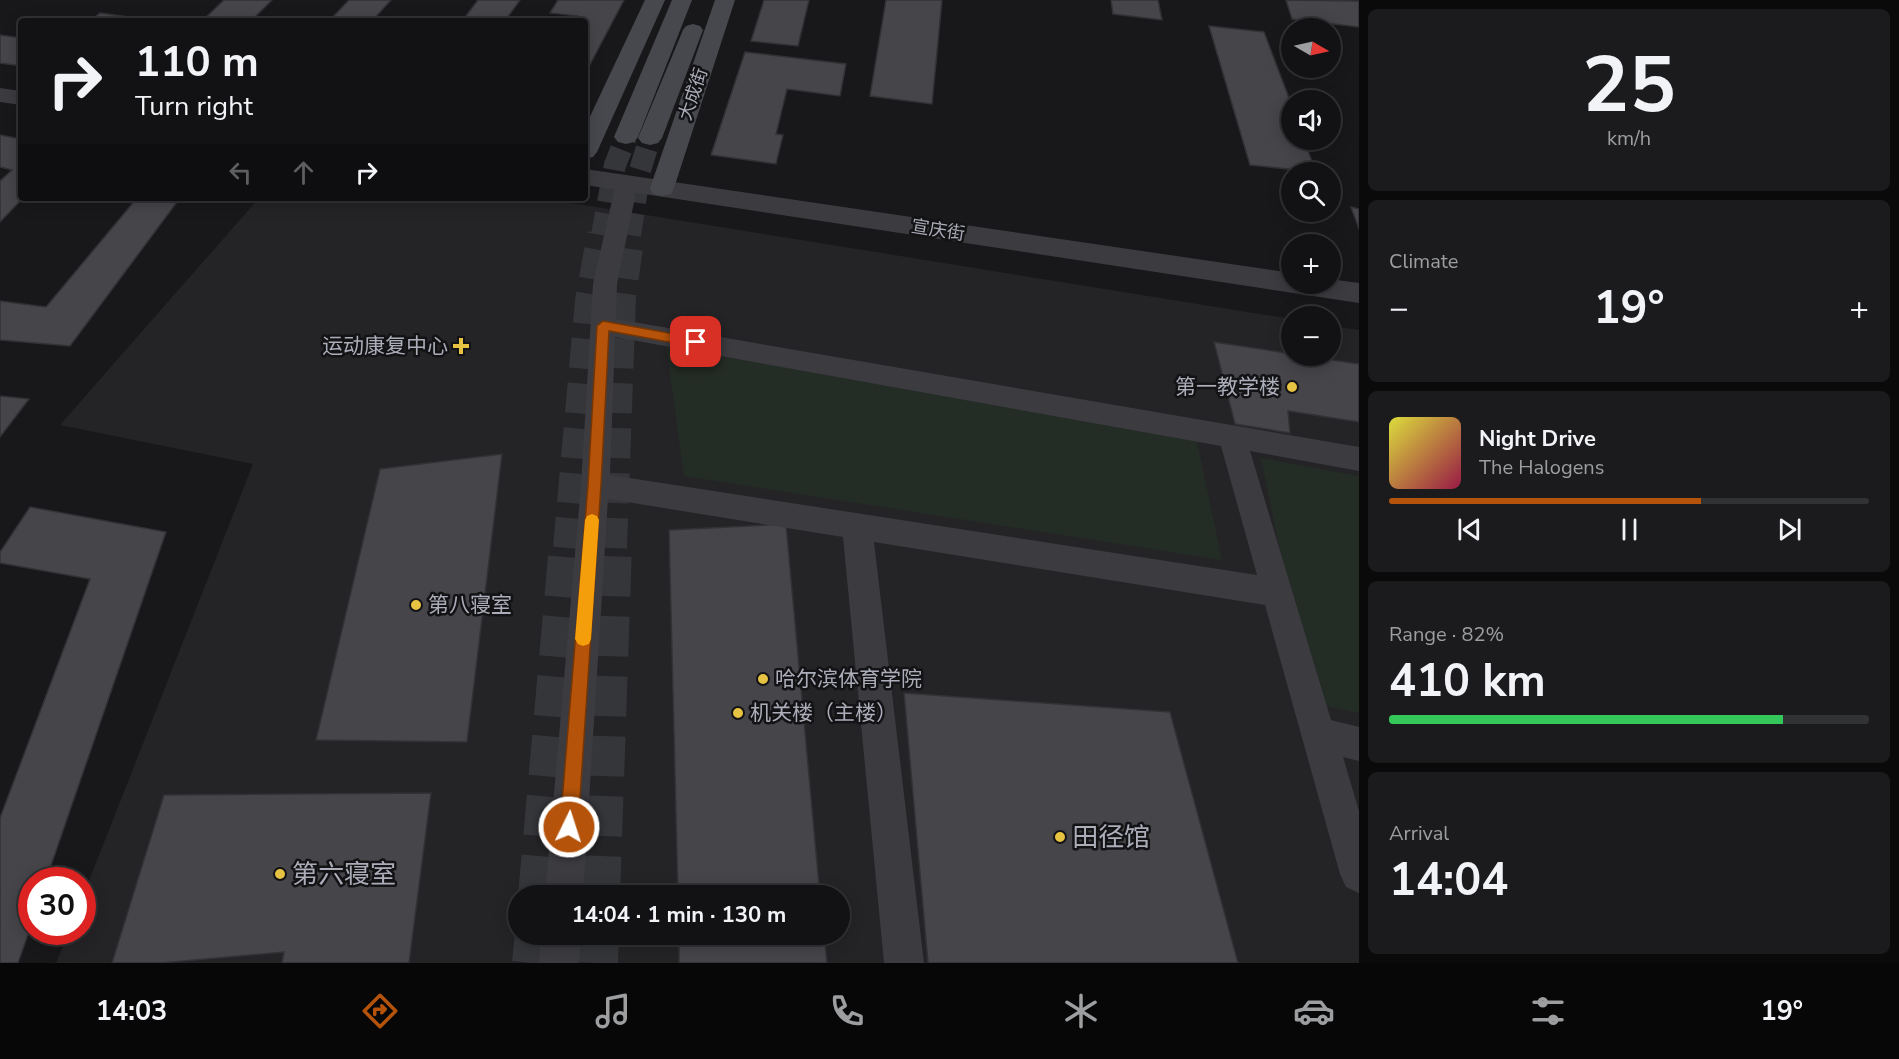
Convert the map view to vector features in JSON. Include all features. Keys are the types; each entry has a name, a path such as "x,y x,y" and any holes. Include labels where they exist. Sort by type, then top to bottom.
{"main road":[{"path":"588,145 655,0"},
{"path":"626,136 682,0"},
{"name":"大成街","path":"650,138 705,0"},
{"name":"大成街","path":"662,188 725,0"}],"street":[{"path":"0,95 18,98"},
{"name":"宣庆街","path":"588,177 1281,281"},
{"path":"565,885 595,485 604,284 627,183"},
{"name":"宣庆街","path":"1341,290 1359,293"},
{"path":"603,326 1359,459"},
{"path":"1232,437 1359,874"},
{"path":"595,485 1278,593"},
{"path":"857,526 904,963"},
{"path":"1319,734 1359,744"},
{"path":"559,963 560,945"}],"shaded area":[{"name":"哈尔滨体育学院","path":"256,201 560,201 1281,317 1281,366 1341,366 1341,327 1359,330 1359,963 56,963 64,945 96,945 94,867 253,464 60,425"},
{"path":"666,345 1196,437 1222,560 684,476"},
{"path":"1261,458 1359,476 1359,713 1311,703"}],"building":[{"path":"224,0 272,0 254,18 205,18"},
{"path":"349,0 391,0 375,18 332,18"},
{"path":"478,0 520,0 507,18 464,18"},
{"path":"558,0 624,0 588,68 588,18 550,13"},
{"path":"764,0 809,0 798,46 751,41"},
{"path":"886,0 942,0 932,104 870,96"},
{"path":"1111,0 1158,0 1162,20 1113,14"},
{"path":"1286,0 1359,1 1359,27 1341,25 1341,18 1292,18"},
{"path":"100,13 136,18 94,18"},
{"path":"1209,26 1264,32 1286,90 1281,90 1281,150 1308,150 1312,162 1281,162 1281,168 1250,165"},
{"path":"0,35 18,38 18,66 0,63"},
{"path":"745,52 846,64 840,96 787,89 776,134 783,135 776,164 711,155"},
{"path":"0,135 18,138 18,201 20,201 0,222 0,181 12,170 0,167"},
{"path":"134,201 178,201 70,346 0,340 0,301 46,307"},
{"path":"1351,207 1359,209 1359,229"},
{"name":"第一教学楼","path":"1214,342 1281,352 1281,366 1341,366 1341,361 1359,364 1359,422 1288,411 1290,433 1235,424"},
{"path":"0,396 29,399 0,437"},
{"name":"第八寝室","path":"502,454 467,742 316,740 380,469"},
{"path":"30,507 166,532 50,867 18,867 18,945 24,945 18,963 0,963 0,818 90,579 0,563 0,552"},
{"name":"机关楼（主楼）","path":"786,524 819,885 678,885 669,530"},
{"name":"田径馆","path":"904,693 1170,712 1238,963 928,963"},
{"name":"第六寝室","path":"431,793 409,963 282,963 284,952 161,963 112,963 164,795"},
{"path":"679,945 825,945 827,963 679,963"}],"tunnel":[{"path":"602,235 615,165 626,137"},
{"path":"630,235 640,170 650,138"},
{"path":"568,548 590,301 602,234"},
{"path":"612,548 621,296 630,234"},
{"path":"539,885 569,546"},
{"path":"600,885 612,546"},
{"path":"532,963 534,945"},
{"path":"598,963 599,945"}],"slow traffic":[{"path":"583,639 592,520"}],"place":[{"name":"运动康复中心","path":"461,346"},
{"name":"第一教学楼","path":"1292,387"},
{"name":"第八寝室","path":"416,605"},
{"name":"哈尔滨体育学院","path":"763,679"},
{"name":"机关楼（主楼）","path":"738,713"},
{"name":"田径馆","path":"1060,837"},
{"name":"第六寝室","path":"280,874"}],"route":[{"path":"569,827 595,485 603,326 696,342"}]}
